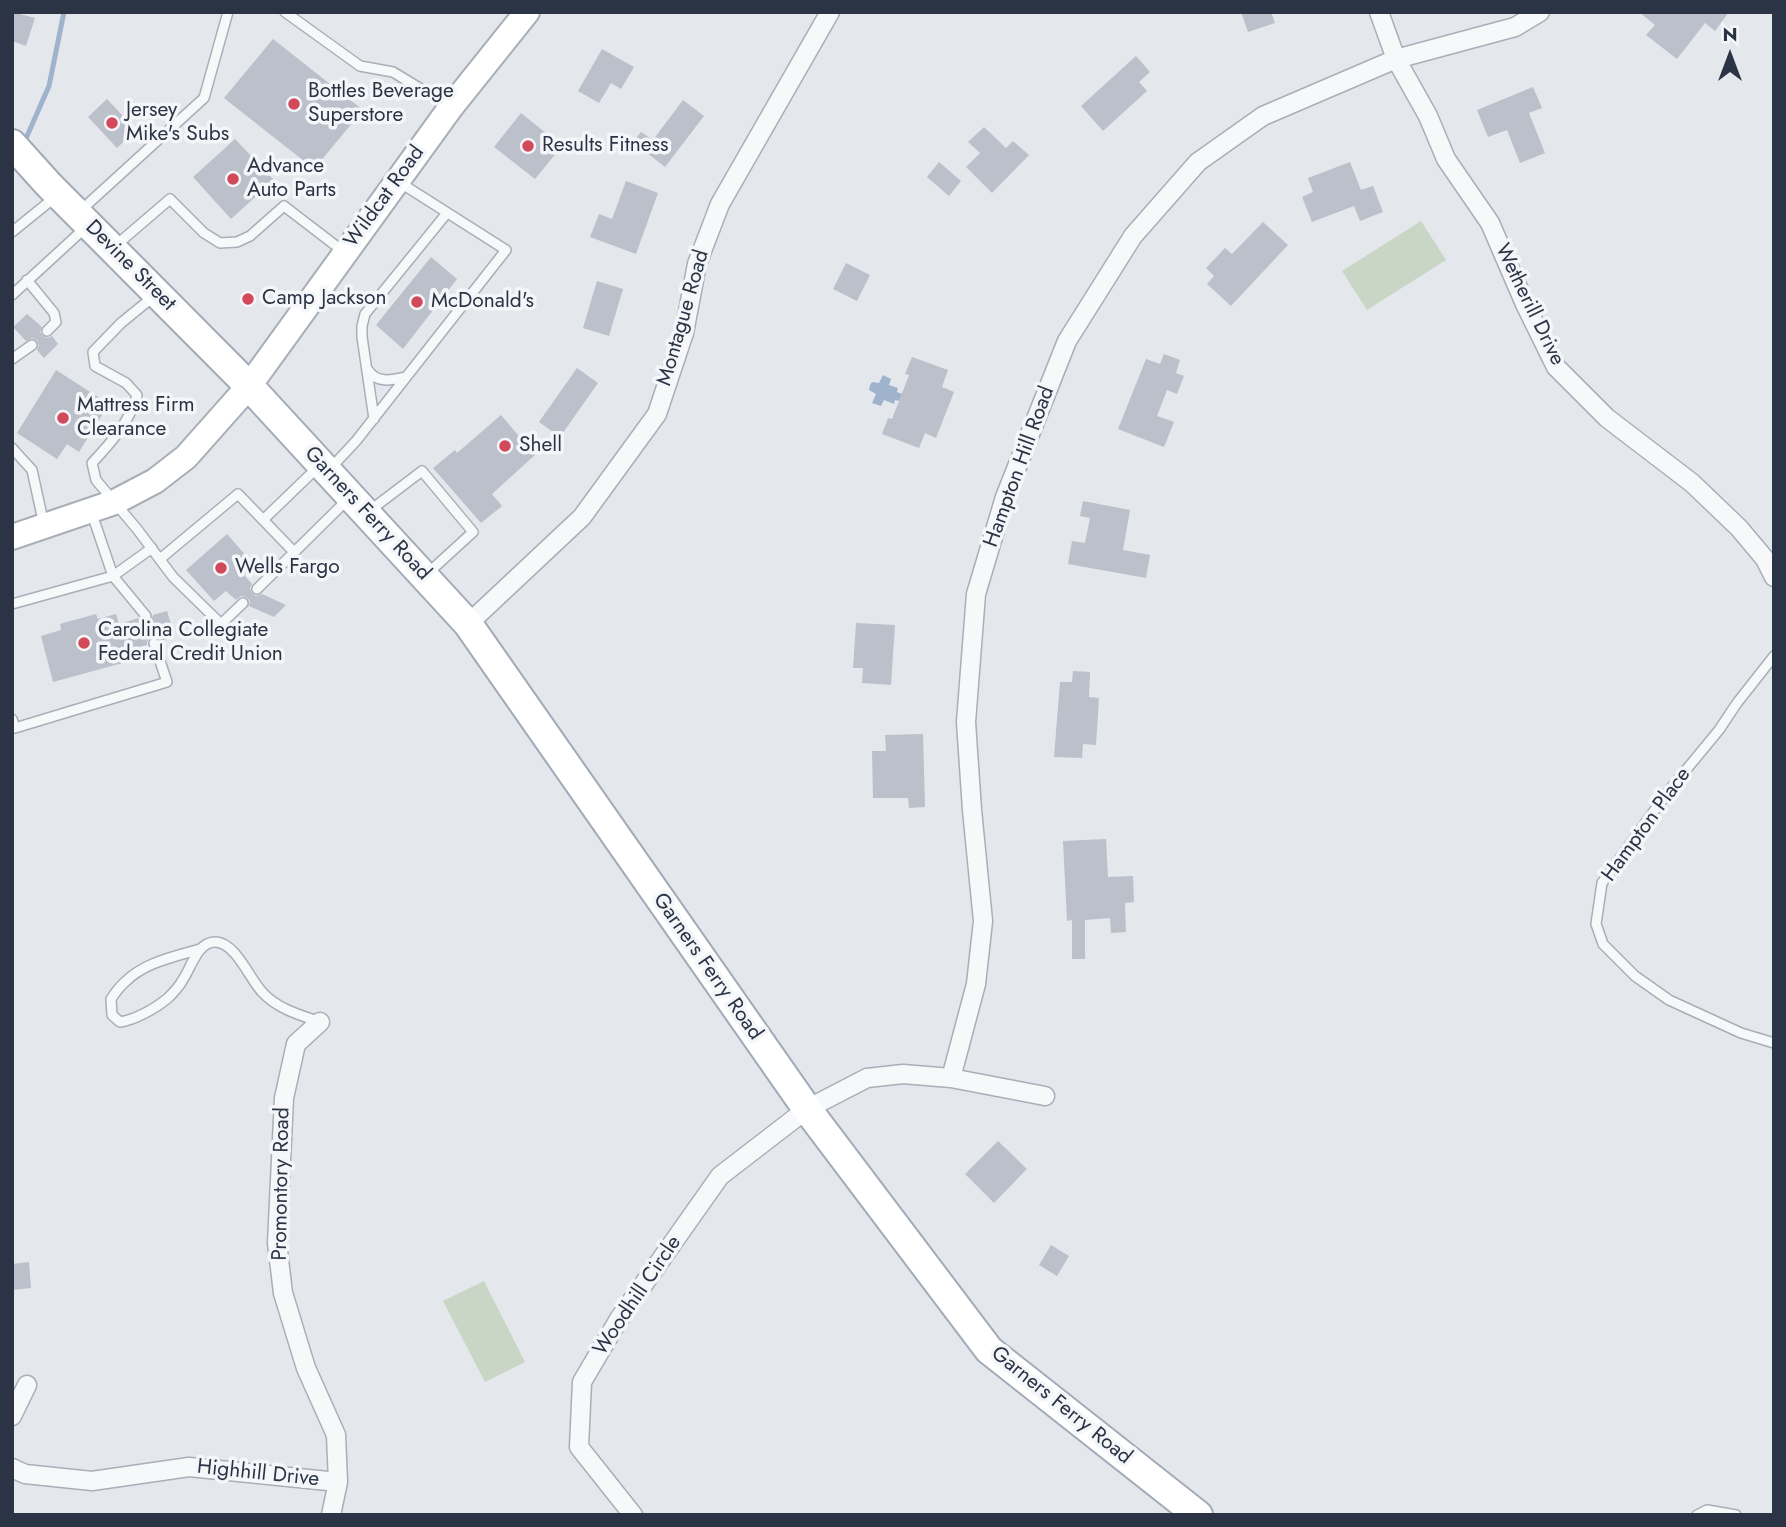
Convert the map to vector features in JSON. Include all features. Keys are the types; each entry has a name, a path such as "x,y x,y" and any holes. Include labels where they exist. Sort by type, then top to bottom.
{"main road":[{"name":"Wildcat Road","path":"12,537 115,502 155,481 186,457 249,386 451,107 527,12"},
{"name":"Devine Street","path":"12,144 249,386"},
{"name":"Garners Ferry Road","path":"249,386 468,624 807,1110 989,1350 1198,1515"}],"street":[{"name":"Montague Road","path":"468,624 582,517 657,414 684,333 697,264 720,204 830,12"},
{"name":"Wetherill Drive","path":"1379,12 1396,59 1428,116 1446,159 1490,223 1556,367 1606,418 1692,483 1730,519 1765,559 1774,577"},
{"name":"Hampton Hill Road","path":"951,1078 976,984 983,921 966,722 976,594 1004,497 1067,341 1133,237 1198,162 1263,116 1396,59 1515,27 1540,12"},
{"name":"Promontory Road","path":"320,1022 296,1044 284,1098 278,1243 283,1293 306,1368 336,1435 338,1482 331,1515"},
{"path":"807,1110 867,1078 903,1074 951,1078 1045,1096"},
{"name":"Woodhill Circle","path":"634,1515 579,1447 582,1382 619,1318 720,1176 807,1110"},
{"path":"12,1416 27,1385"},
{"name":"Highhill Drive","path":"12,1468 25,1474 92,1481 189,1467 338,1482"}],"lane":[{"path":"12,232 68,204 204,98 228,12"},
{"path":"285,12 360,66 394,72 451,107"},
{"path":"263,520 324,468 374,419 506,250 397,181"},
{"path":"112,248 170,198 204,233 220,243 237,242 250,236 284,206 345,253"},
{"path":"12,295 27,280 68,204"},
{"path":"374,419 362,326 365,314 447,212"},
{"path":"27,280 54,313 55,322 47,331"},
{"path":"157,293 93,352 95,366 126,383 137,395 134,407 109,444 92,463 96,480 173,577 221,624 243,603"},
{"path":"12,359 32,345"},
{"path":"367,369 372,376 380,380 406,377"},
{"path":"12,448 32,470 44,527"},
{"path":"257,589 294,552 358,505 422,471 473,532 425,576"},
{"path":"160,559 238,494 294,552"},
{"path":"91,511 113,576 146,616"},
{"path":"12,604 113,576 152,548"},
{"path":"12,719 15,727 167,682 155,643"},
{"name":"Hampton Place","path":"1774,656 1719,730 1667,793 1602,883 1596,924 1603,944 1635,976 1669,1000 1741,1033 1774,1043"},
{"path":"200,949 182,982 167,999 131,1020 120,1022 112,1015 111,999 123,983 139,971 216,942 225,944 235,953 263,993 281,1008 320,1022"},
{"path":"1697,1515 1707,1510 1736,1515"}],"green space":[{"path":"1421,221 1446,260 1367,310 1342,271"},
{"path":"484,1281 525,1362 485,1382 443,1301"}],"water":[{"path":"883,375 891,379 889,385 898,388 897,392 902,394 894,404 884,400 881,406 872,403 876,394 869,390 872,382 879,383"}],"building":[{"path":"12,12 35,18 26,46 12,41"},
{"path":"1241,12 1271,12 1275,23 1248,32"},
{"path":"1639,12 1729,12 1715,31 1705,23 1677,59 1646,35 1655,25"},
{"name":"Bottles Beverage Superstore","path":"273,39 363,110 314,169 224,98"},
{"path":"602,49 634,67 621,89 611,83 599,103 578,91"},
{"path":"1136,56 1150,72 1139,82 1147,91 1103,131 1081,106"},
{"path":"1533,87 1542,108 1529,113 1545,153 1520,163 1507,130 1488,137 1477,110"},
{"name":"Jersey Mike's Subs","path":"107,99 136,130 117,148 88,117"},
{"path":"683,100 704,116 665,167 633,142 641,132 653,140"},
{"name":"Results Fitness","path":"521,113 562,146 535,179 494,147"},
{"path":"984,127 1006,148 1013,141 1029,155 992,193 966,167 980,153 968,142"},
{"name":"Advance Auto Parts","path":"235,139 274,180 231,219 193,177"},
{"path":"939,162 961,181 949,196 927,177"},
{"path":"1350,162 1361,190 1373,186 1383,212 1360,221 1354,206 1312,222 1302,197 1313,192 1308,178"},
{"path":"626,181 658,193 636,254 590,237 599,214 612,219"},
{"path":"1263,222 1288,245 1231,306 1207,284 1214,276 1206,268 1225,248 1232,254"},
{"name":"McDonald's","path":"431,257 457,279 403,349 376,325"},
{"path":"846,263 870,275 857,301 833,289"},
{"path":"597,281 623,289 609,336 583,328"},
{"path":"27,314 42,327 40,332 43,336 52,336 58,344 44,358 37,350 37,340 32,338 26,341 13,327"},
{"path":"1164,354 1180,360 1176,373 1184,376 1177,394 1167,390 1157,416 1174,422 1164,447 1118,429 1146,359 1160,364"},
{"path":"912,357 948,370 942,387 954,392 936,438 925,433 919,448 882,434 888,418 892,419 901,396 909,375 905,374"},
{"path":"577,368 598,383 560,437 539,422"},
{"name":"Mattress Firm Clearance","path":"56,370 109,404 79,452 67,444 57,459 17,433"},
{"path":"501,415 535,455 492,494 502,506 481,523 433,468 455,450 457,453"},
{"path":"1083,501 1130,510 1123,550 1150,555 1146,578 1068,564 1072,541 1085,543 1090,518 1080,516"},
{"name":"Wells Fargo","path":"227,534 255,566 244,575 252,584 252,593 256,596 262,594 286,605 274,617 249,606 250,601 246,597 241,596 236,600 226,591 214,601 186,570"},
{"name":"Carolina Collegiate Federal Credit Union","path":"167,611 175,637 161,641 156,636 151,637 147,645 127,650 130,661 53,682 41,636 61,630 60,624 96,614 98,619 116,614 119,624 139,618 146,623 151,621 153,615"},
{"path":"856,623 895,625 891,685 862,683 863,668 853,668"},
{"path":"1073,671 1090,672 1089,697 1099,698 1096,745 1083,744 1082,758 1054,757 1060,682 1072,682"},
{"path":"923,734 925,807 909,808 908,798 873,798 872,751 886,751 885,735"},
{"path":"1106,839 1108,877 1133,876 1134,902 1125,903 1126,932 1111,933 1110,918 1085,920 1085,959 1072,959 1072,920 1067,921 1063,841"},
{"path":"998,1141 1027,1169 994,1203 965,1174"},
{"path":"1051,1245 1069,1256 1057,1276 1039,1265"},
{"path":"29,1262 31,1288 12,1290 12,1264"}],"waterway":[{"path":"24,143 49,86 64,12"}],"place":[{"name":"Bottles Beverage Superstore","path":"294,104"},
{"name":"Jersey Mike's Subs","path":"112,123"},
{"name":"Results Fitness","path":"528,146"},
{"name":"Advance Auto Parts","path":"233,179"},
{"name":"Camp Jackson","path":"248,299"},
{"name":"McDonald's","path":"417,302"},
{"name":"Mattress Firm Clearance","path":"63,418"},
{"name":"Shell","path":"505,446"},
{"name":"Wells Fargo","path":"221,568"},
{"name":"Carolina Collegiate Federal Credit Union","path":"84,643"}]}
